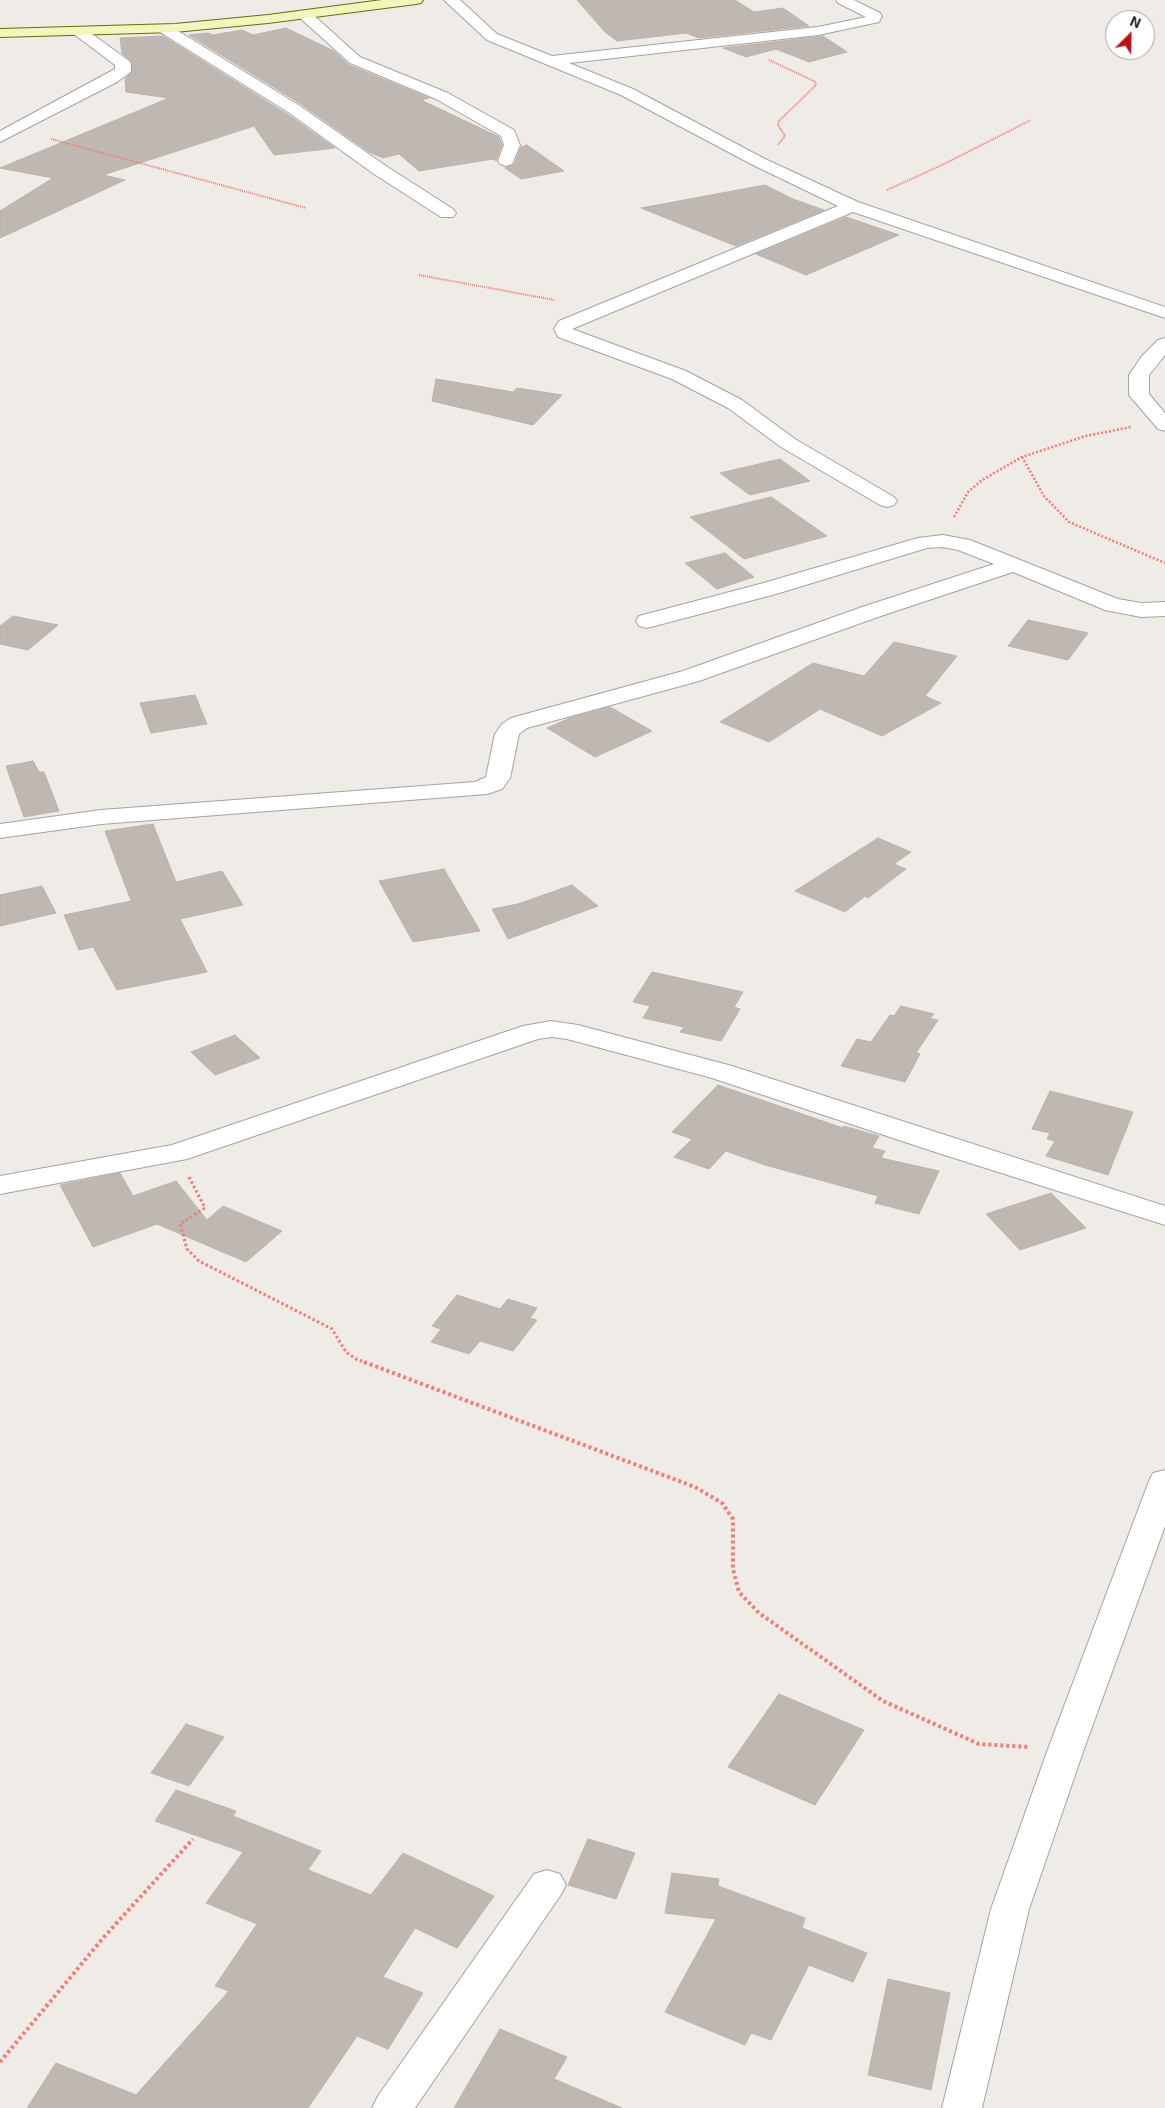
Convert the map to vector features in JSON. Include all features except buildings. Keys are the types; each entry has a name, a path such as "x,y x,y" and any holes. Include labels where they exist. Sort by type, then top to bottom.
{"street":[{"path":"0,33 165,29 305,15 416,0"},
{"path":"451,0 492,37 553,60 627,92 760,162 852,206 1165,313"},
{"path":"553,60 818,31 874,19 875,16 843,0"},
{"path":"305,15 355,60 442,96 508,133 512,145 506,161"},
{"path":"165,29 294,109 380,170 447,212"},
{"path":"0,137 112,79 123,71 123,63 80,32"},
{"path":"852,206 566,325 563,329 565,333 679,375 735,404 788,444 887,501"},
{"path":"1163,423 1139,395 1139,376 1149,360 1165,344"},
{"path":"647,621 768,590 925,542 943,541 963,544 1113,606 1141,610 1165,608"},
{"path":"0,831 101,817 478,789 492,784 498,778 506,734 519,722 692,676 870,612 1013,565"},
{"path":"0,1185 177,1153 533,1032 551,1029 568,1031 722,1072 1165,1216"},
{"path":"962,2108 1010,1909 1066,1749 1165,1481"},
{"path":"392,2108 547,1885"}],"path":[{"path":"760,162 786,136 778,125 778,121 815,86 816,82 768,60 775,36"},
{"path":"852,206 942,165 1031,120"},
{"path":"16,129 306,208"},
{"path":"419,275 604,310"},
{"path":"943,541 968,492 982,480 1022,457 1086,436 1163,423"},
{"path":"1022,457 1044,496 1069,522 1165,563"},
{"path":"177,1153 205,1208 180,1224 187,1250 199,1261 332,1329 346,1352 356,1359 695,1486 722,1503 733,1519 733,1568 739,1592 759,1613 883,1701 979,1744 1066,1749"},
{"path":"0,2062 104,1936 193,1839"}]}
